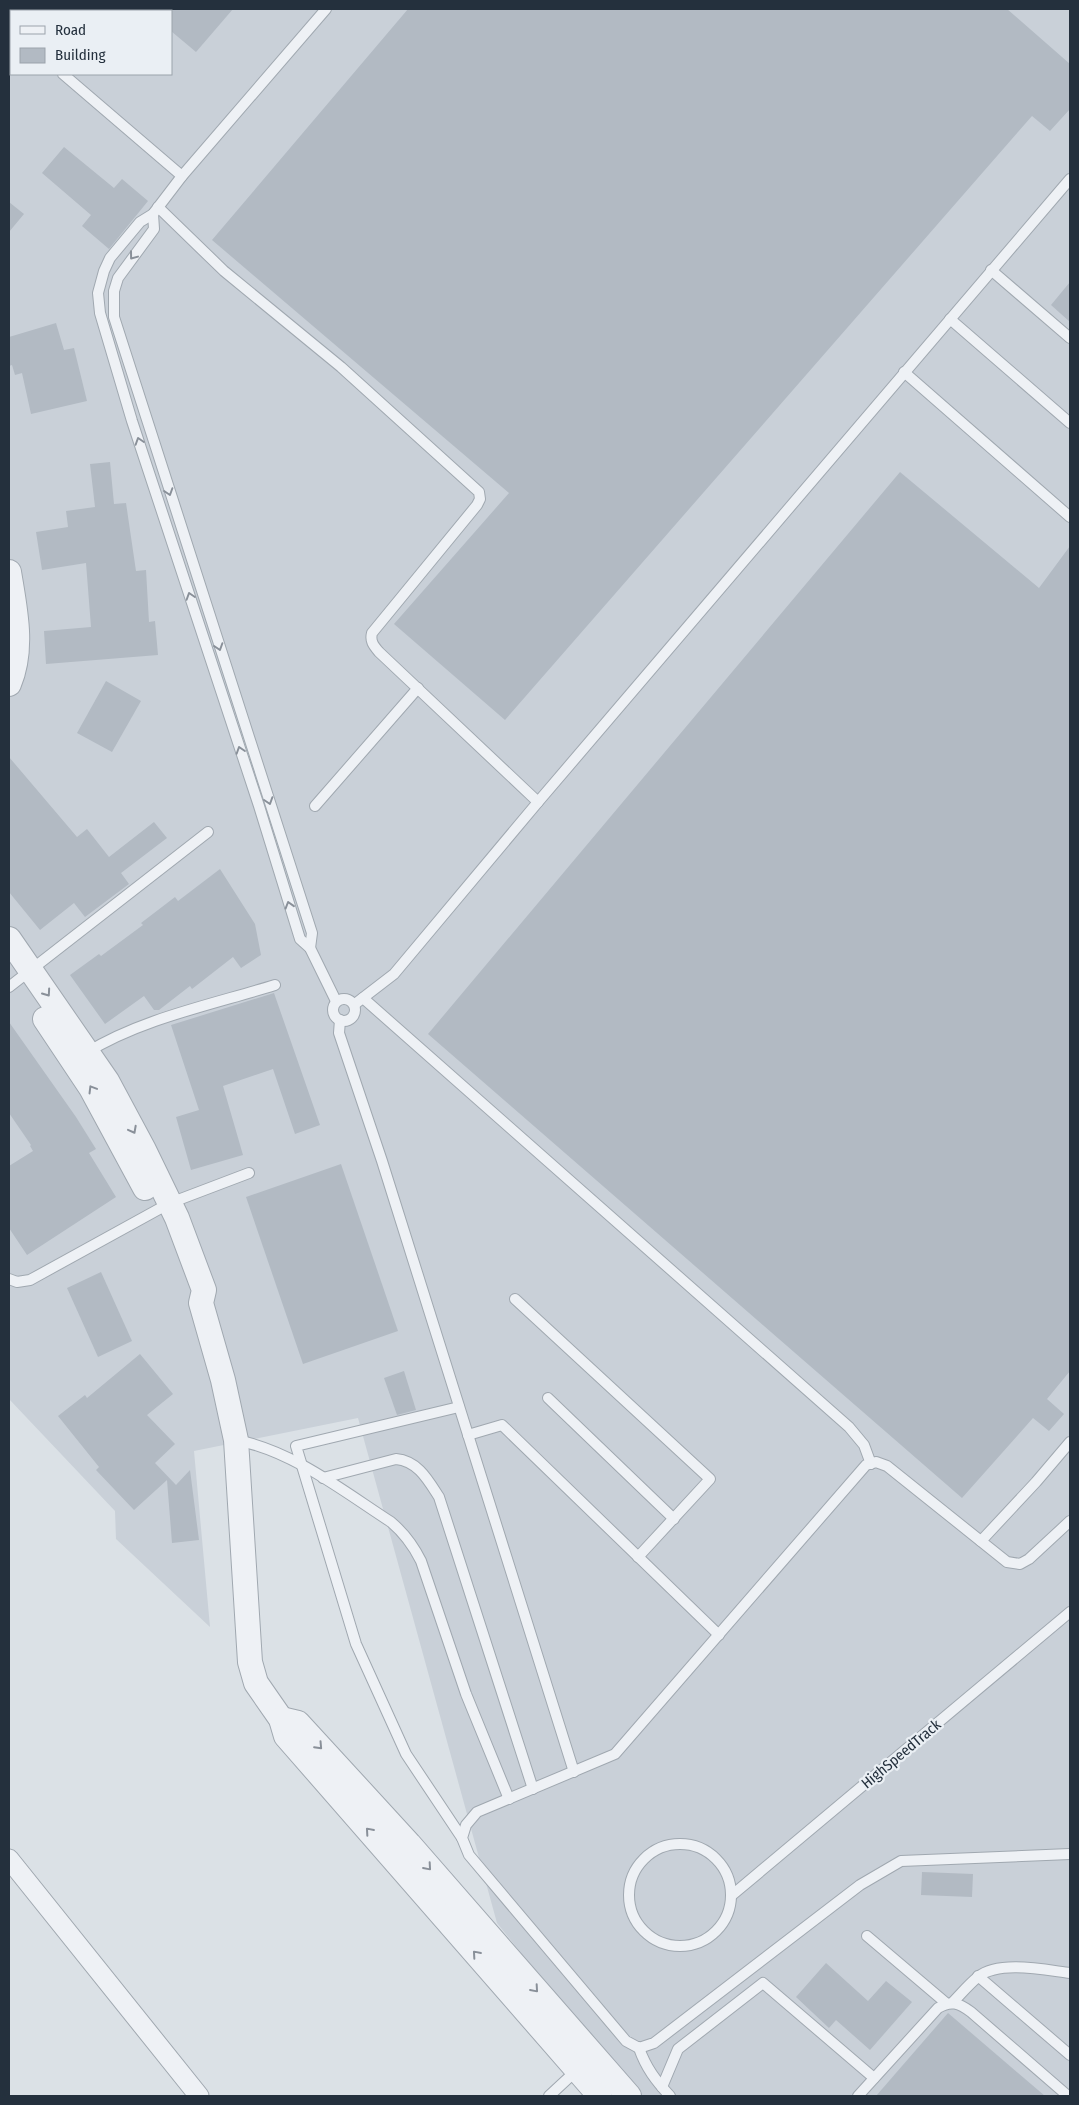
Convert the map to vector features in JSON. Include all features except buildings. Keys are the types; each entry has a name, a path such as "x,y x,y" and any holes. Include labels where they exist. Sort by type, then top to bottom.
{"street":[{"path":"9,572 17,624 16,657 14,672 9,684"},
{"path":"9,939 17,976 81,1057 107,1080 163,1206 204,1290 201,1303 223,1380 236,1440 250,1662 256,1683 281,1719 298,1723 409,1844 569,2045 629,2096"},
{"path":"9,1859 200,2096"},
{"path":"569,2045 577,2070 600,2096"}],"lane":[{"path":"326,9 182,176 156,210 140,222 110,258 100,284 100,313 132,421 259,806 300,939 310,948 336,1001 333,1012 340,1020 348,1021 354,1017 359,1001 394,974 538,802 1070,179"},
{"path":"64,75 182,176"},
{"path":"156,210 341,368 479,492 480,498 477,505 372,633 371,638 373,645 538,802"},
{"path":"156,210 154,229 118,278 114,291 114,317 312,933 310,948"},
{"path":"991,270 1070,338"},
{"path":"950,319 1070,422"},
{"path":"904,372 1070,517"},
{"path":"316,806 418,688"},
{"path":"17,976 208,832"},
{"path":"81,1057 120,1035 152,1023 275,985"},
{"path":"336,1001 347,998 359,1001 849,1427 864,1445 871,1464"},
{"path":"340,1020 339,1033 382,1161 574,1772"},
{"path":"9,1279 17,1282 30,1280 163,1206 249,1173"},
{"path":"515,1299 710,1479 638,1557"},
{"path":"548,1398 674,1519"},
{"path":"459,1407 296,1446 300,1464 356,1644 406,1754 462,1838 470,1855 626,2041 639,2048 644,2063 670,2096"},
{"path":"468,1435 502,1425 719,1635"},
{"path":"236,1440 255,1444 300,1464 391,1522 414,1547 421,1561 466,1694 509,1799"},
{"path":"981,1541 1070,1442"},
{"path":"323,1478 396,1459 405,1460 415,1465 426,1477 439,1497 533,1789"},
{"path":"462,1838 466,1825 476,1812 616,1754 866,1465 876,1462 887,1466 1007,1562 1020,1564 1029,1559 1070,1521"},
{"name":"HighSpeedTrack","path":"731,1896 1070,1612"},
{"path":"675,1844 693,1845 709,1853 722,1865 729,1880 731,1896 728,1912 721,1926 710,1937 695,1944 680,1947 664,1944 649,1937 637,1924 630,1908 628,1890 633,1873 643,1859 658,1849 675,1844"},
{"path":"639,2048 654,2042 860,1886 901,1861 1070,1854"},
{"path":"867,1936 950,2003 960,2004 971,2012 1068,2096"},
{"path":"858,2096 938,2008 950,2003 978,1976 990,1970 1009,1967 1070,1972"},
{"path":"978,1976 1070,2055"},
{"path":"662,2087 678,2048 763,1983 874,2078"},
{"path":"549,2096 577,2070"}],"shaded area":[{"path":"9,9 1070,9 1070,2096 641,2096 615,2070 497,1923 358,1418 194,1451 210,1627 116,1539 115,1511 9,1399"}]}
